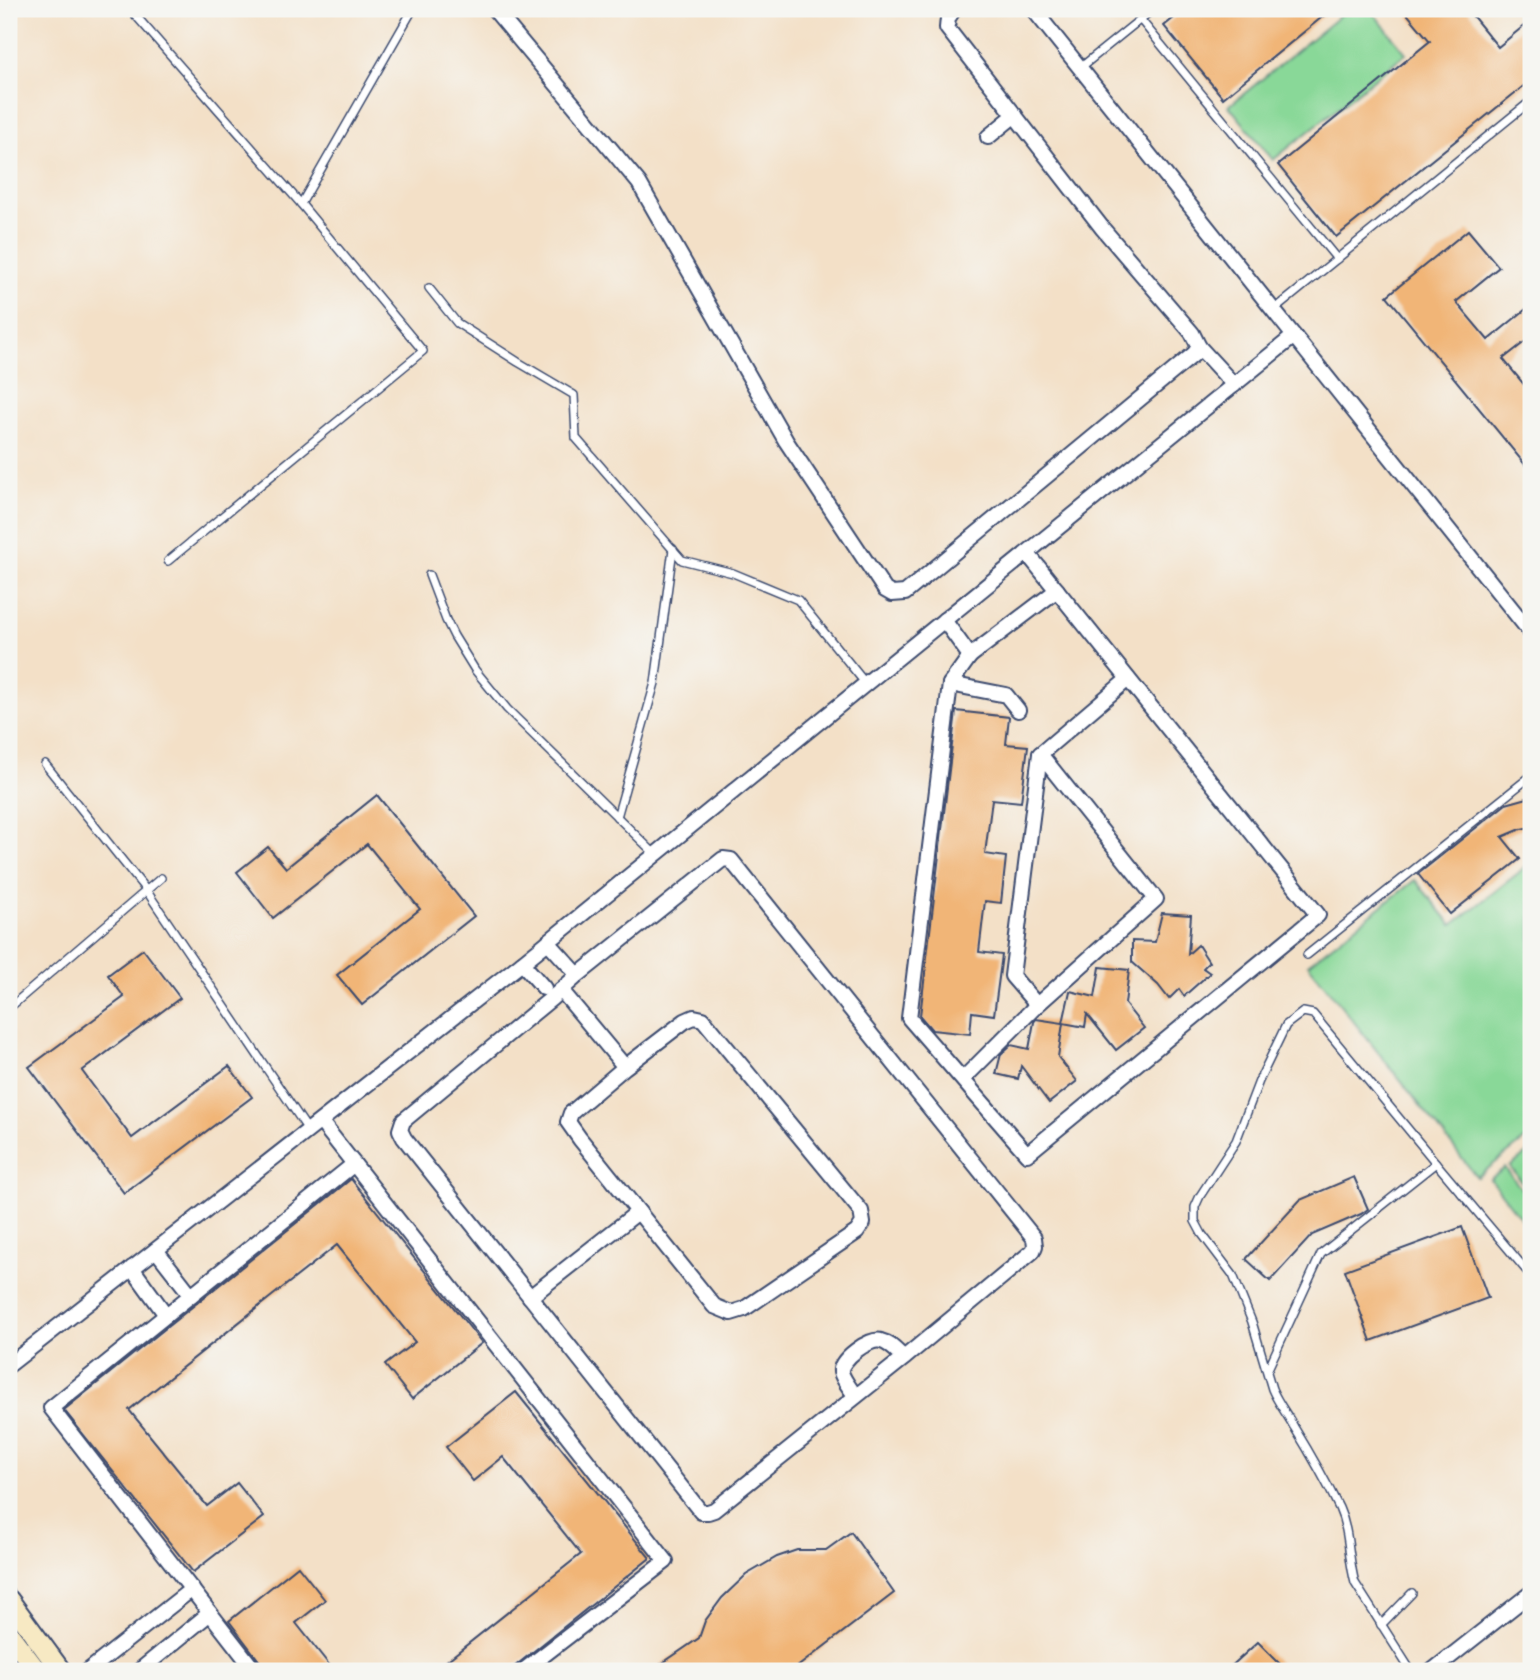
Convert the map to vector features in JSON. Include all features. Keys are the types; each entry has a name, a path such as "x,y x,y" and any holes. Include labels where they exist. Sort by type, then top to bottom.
{"street":[{"path":"494,9 639,183 786,441 885,590 892,594 905,593 1093,439 1199,347"},
{"path":"954,9 948,18 947,28 1103,229 1192,333 1199,347 1234,385"},
{"path":"1038,14 1531,632"},
{"path":"988,137 1014,115"},
{"path":"9,1365 522,963 1294,336"},
{"path":"1027,553 1057,590 1128,679 1318,915 1027,1154 909,1018 950,684 971,656 1057,590"},
{"path":"944,620 971,656"},
{"path":"1037,1005 1012,976 1040,754 1128,679"},
{"path":"950,684 1006,695 1018,710"},
{"path":"963,1079 1037,1005 1156,899 1040,754"},
{"path":"723,859 731,860 1034,1238 1035,1246 904,1357 714,1510 703,1512 400,1130 403,1121 552,992 578,975 723,859"},
{"path":"548,942 578,975"},
{"path":"522,963 625,1067"},
{"path":"694,1017 703,1019 861,1211 863,1223 857,1232 744,1308 731,1313 714,1306 568,1122 571,1113 625,1067 685,1021 694,1017"},
{"path":"314,1126 354,1164 666,1561 523,1671"},
{"path":"255,1671 51,1408 354,1164"},
{"path":"530,1297 638,1212"},
{"path":"156,1250 191,1295"},
{"path":"132,1268 166,1315"},
{"path":"855,1396 841,1372 842,1365 850,1356 869,1342 877,1340 885,1342 904,1357"},
{"path":"88,1671 192,1589"},
{"path":"1432,1671 1531,1593"},
{"path":"9,1600 61,1671"},
{"path":"139,1671 210,1613"},
{"path":"9,1634 37,1671"}],"lane":[{"path":"130,9 301,204 423,351 168,561"},
{"path":"301,204 413,9"},
{"path":"1038,14 1054,9"},
{"path":"1080,68 1153,9"},
{"path":"1140,19 1337,259"},
{"path":"1274,310 1531,101"},
{"path":"429,288 457,323 574,395 576,438 682,559 733,573 799,600 866,684"},
{"path":"617,817 655,683 673,549"},
{"path":"429,575 450,628 475,670 507,709 655,855"},
{"path":"45,764 146,890 314,1126"},
{"path":"1307,955 1531,776"},
{"path":"9,1008 161,878"},
{"path":"1411,1671 1355,1583 1346,1527 1339,1509 1293,1424 1276,1399 1233,1275 1195,1221 1195,1207 1200,1196 1236,1141 1259,1081 1286,1025 1303,1012 1313,1014 1531,1276"},
{"path":"1267,1371 1321,1254 1436,1163"},
{"path":"1381,1625 1412,1593"}],"green space":[{"path":"1348,9 1370,9 1406,53 1273,160 1229,106"},
{"path":"1531,863 1531,1135 1477,1177 1308,964 1415,880 1452,925"},
{"path":"1531,1150 1531,1193 1510,1167"},
{"path":"1505,1168 1531,1201 1531,1231 1490,1179"}],"building":[{"path":"1185,9 1332,9 1223,98 1164,26"},
{"path":"1403,9 1467,9 1498,47 1531,20 1531,80 1336,237 1278,165 1430,41"},
{"path":"1468,230 1499,267 1456,302 1488,340 1531,305 1531,337 1503,359 1531,393 1531,472 1387,296"},
{"path":"956,711 1009,717 1006,744 1028,746 1021,802 992,799 985,854 1006,857 1001,903 985,901 979,952 1002,955 994,1015 972,1012 970,1034 932,1030 920,1016"},
{"path":"377,795 474,916 362,1005 337,975 420,909 367,844 273,918 237,872 268,847 286,868"},
{"path":"1531,797 1531,827 1502,837 1520,859 1450,914 1418,874 1506,804"},
{"path":"1162,913 1191,915 1188,954 1198,945 1209,962 1203,968 1210,973 1184,996 1179,989 1169,999 1158,985 1132,962 1132,941 1155,942"},
{"path":"143,949 180,998 82,1071 132,1138 229,1066 252,1097 124,1193 29,1067 124,997 108,975"},
{"path":"1100,967 1129,970 1125,1004 1144,1028 1116,1050 1087,1014 1085,1027 1063,1023 1070,991 1095,997"},
{"path":"1036,1019 1063,1023 1058,1057 1077,1081 1049,1103 1021,1066 1018,1079 996,1074 1001,1054 1011,1045 1029,1049"},
{"path":"1354,1177 1368,1209 1312,1235 1270,1281 1246,1259 1300,1200"},
{"path":"351,1179 482,1343 412,1399 385,1365 415,1342 337,1245 272,1296 129,1410 207,1506 237,1483 264,1517 193,1572 64,1410"},
{"path":"1462,1227 1488,1298 1371,1341 1345,1270"},
{"path":"516,1392 650,1558 509,1671 434,1671 581,1554 503,1457 473,1481 446,1447"},
{"path":"851,1532 894,1593 792,1671 651,1671 699,1638 705,1621 722,1598 746,1575 777,1557 797,1550 826,1550"},
{"path":"298,1566 325,1600 296,1623 334,1671 267,1671 229,1621"},
{"path":"1258,1642 1287,1671 1226,1671"}]}
